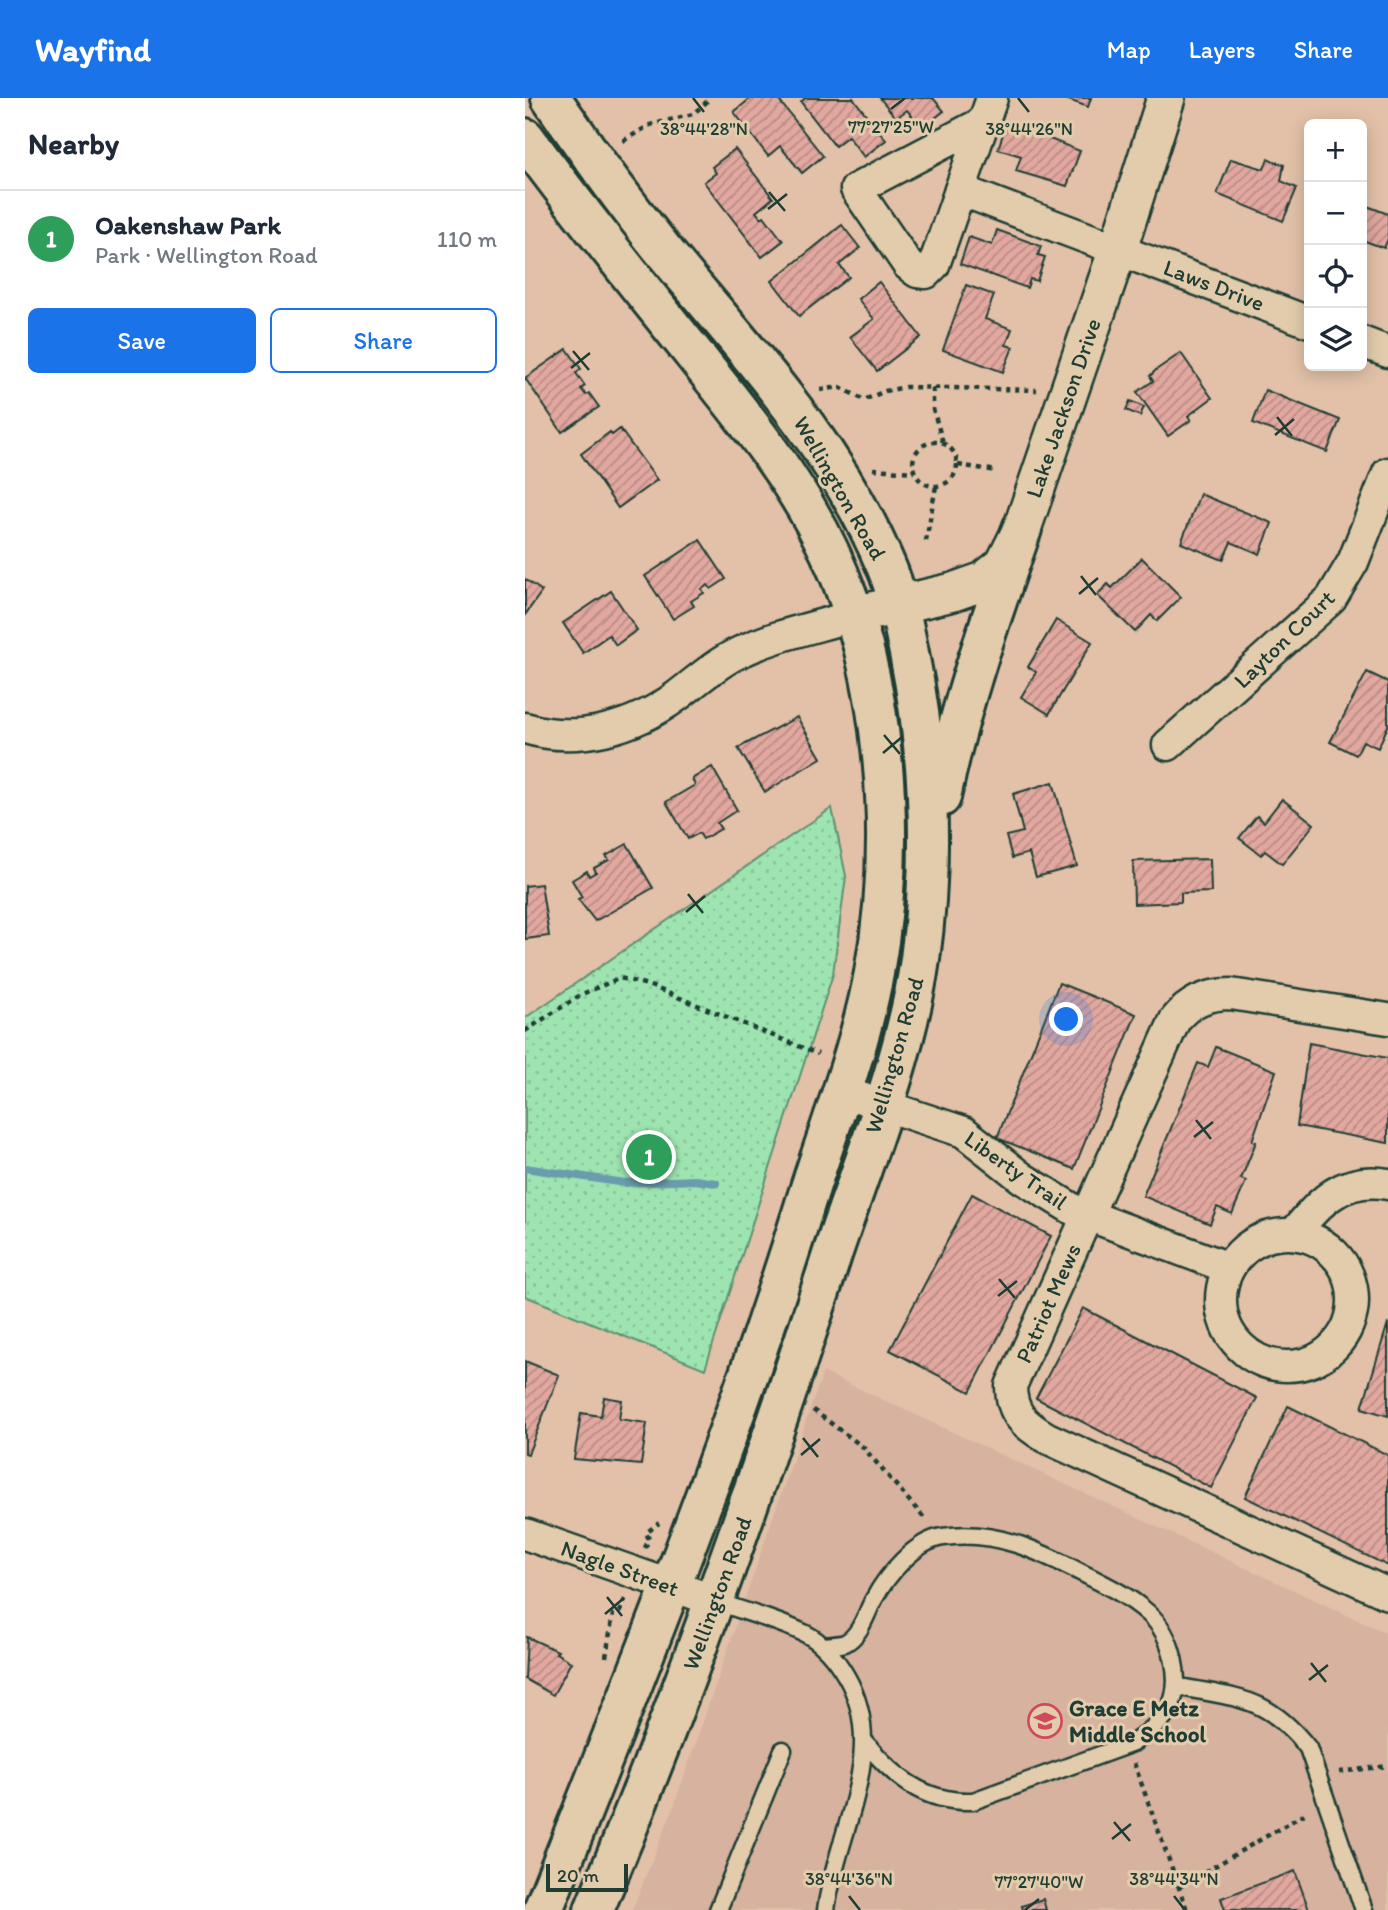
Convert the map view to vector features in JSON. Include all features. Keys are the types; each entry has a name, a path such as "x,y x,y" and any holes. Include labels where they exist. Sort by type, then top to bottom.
{"main road":[{"name":"Wellington Road","path":"551,98 660,247 800,417 838,474 876,542 899,604 916,689 924,750 929,854 916,984 882,1103 715,1601 655,1765 594,1910"},
{"name":"Wellington Road","path":"525,138 617,260 783,467 831,555 855,615 881,747 886,808 884,883 873,976 827,1079 762,1341 672,1586 543,1910"},
{"path":"929,854 951,742 1021,528"}],"street":[{"name":"Lake Jackson Drive","path":"855,615 964,589 992,576 1004,565 1021,528 1069,391 1166,98"},
{"path":"988,110 934,265 926,273 916,272 908,265 856,189 988,110"},
{"name":"Laws Drive","path":"960,190 1304,320"},
{"path":"1367,344 1388,352"},
{"name":"Layton Court","path":"1168,745 1331,600 1353,562 1388,473"},
{"path":"525,729 572,735 624,725 659,709 739,652 855,615"},
{"name":"Patriot Mews","path":"1388,1019 1250,995 1213,994 1190,1005 1175,1020 1011,1387 1011,1400 1020,1420 1048,1438 1388,1594"},
{"name":"Liberty Trail","path":"827,1079 882,1103 964,1132 1051,1198 1087,1215 1229,1268"},
{"path":"1294,1234 1315,1206 1330,1194 1350,1184 1369,1181 1388,1184"},
{"path":"1294,1234 1311,1238 1333,1252 1348,1273 1353,1290 1350,1324 1329,1352 1315,1361 1280,1366 1248,1354 1235,1342 1221,1310 1221,1293 1229,1268 1245,1248 1260,1239 1294,1234"},
{"name":"Nagle Street","path":"525,1534 715,1601"}],"lane":[{"path":"824,1646 845,1643 858,1630 883,1585 924,1544 940,1537 988,1535 1057,1560 1132,1600 1151,1615 1166,1637 1176,1686 1168,1710 1152,1729 1128,1745 973,1801 947,1802 923,1792 885,1766 864,1741"},
{"path":"715,1601 807,1634 824,1646 852,1686 862,1715 862,1770 826,1910"},
{"path":"1176,1686 1251,1702 1275,1712 1308,1748 1364,1910"},
{"path":"718,1910 783,1750"}],"path":[{"path":"623,141 650,125 693,114 712,98"},
{"path":"820,390 840,387 863,400 896,388 1069,391"},
{"path":"933,388 933,409 943,443 955,454 958,465 950,480 936,486 922,482 914,472 915,455 921,446 932,442 943,443"},
{"path":"958,465 997,471"},
{"path":"872,469 914,472"},
{"path":"926,541 936,486"},
{"path":"525,1031 582,994 620,978 648,985 818,1054"},
{"path":"821,1042 818,1054 827,1079"},
{"path":"808,1408 828,1419 863,1447 925,1519"},
{"path":"649,1539 646,1533 665,1516"},
{"path":"1128,1745 1187,1910"},
{"path":"1334,1773 1388,1766"},
{"path":"1179,1887 1327,1801"}],"shaded area":[{"name":"Grace E Metz Middle School","path":"823,1372 1388,1634 1388,1910 632,1910 673,1809"}],"green space":[{"path":"832,808 846,876 833,974 705,1369 525,1296 525,1018"}],"building":[{"path":"751,98 777,98 823,156 802,173 780,146 768,156 734,112"},
{"path":"805,98 853,98 886,140 864,157 848,136 835,146 801,102"},
{"path":"880,98 933,98 944,111 922,128 907,110 896,118"},
{"path":"1063,98 1091,98 1088,107"},
{"path":"1007,122 1080,151 1067,186 1016,171 1021,156 998,149"},
{"path":"735,149 773,198 756,212 761,218 764,216 783,241 762,257 704,182 716,173 712,167"},
{"path":"1231,159 1264,169 1268,159 1284,165 1281,181 1297,188 1283,221 1217,194"},
{"path":"1367,206 1388,214 1388,239 1384,248 1367,242"},
{"path":"842,225 860,248 839,265 849,277 799,316 772,281"},
{"path":"997,230 1041,246 1038,255 1045,257 1037,281 1030,279 1027,288 960,264 969,237 992,245"},
{"path":"879,282 921,337 877,371 850,337 874,319 858,299"},
{"path":"966,285 994,295 985,319 1012,329 1006,345 1013,347 1003,372 943,350"},
{"path":"567,349 581,369 576,373 585,386 581,389 586,395 589,393 599,407 562,432 525,378"},
{"path":"1181,353 1212,398 1188,416 1191,420 1168,436 1137,392 1153,381 1150,376 1156,370"},
{"path":"1265,390 1340,420 1327,452 1253,423"},
{"path":"1130,401 1144,407 1140,416 1126,410"},
{"path":"620,429 657,480 618,508 581,454 610,432 612,435"},
{"path":"1200,494 1272,523 1260,554 1231,542 1223,560 1181,543"},
{"path":"700,540 726,579 711,589 708,585 702,589 704,593 691,601 694,606 673,619 645,576"},
{"path":"1142,558 1181,597 1157,621 1151,615 1135,632 1097,595 1108,584 1112,588"},
{"path":"525,579 542,591 525,615"},
{"path":"611,591 637,630 616,645 609,635 583,653 563,623"},
{"path":"1056,620 1092,642 1049,714 1021,697 1036,672 1028,667"},
{"path":"1367,672 1388,682 1388,726 1378,748 1363,741 1356,755 1330,742"},
{"path":"797,717 821,758 765,792 738,748"},
{"path":"712,767 737,810 717,823 721,829 703,839 699,833 688,839 666,802 695,785 692,779"},
{"path":"1053,782 1077,866 1036,877 1029,853 1012,858 1006,836 1023,832 1013,794"},
{"path":"1282,799 1314,824 1282,864 1265,851 1261,855 1239,838 1257,816 1264,822"},
{"path":"627,844 653,888 595,921 578,899 582,897 572,880 587,871 589,876 596,872 594,868 609,860 606,856"},
{"path":"1210,859 1211,892 1181,893 1181,902 1134,904 1133,861"},
{"path":"541,884 549,936 525,939 525,886"},
{"path":"1059,983 1136,1014 1074,1169 997,1138"},
{"path":"1309,1043 1388,1058 1388,1143 1297,1126"},
{"path":"1216,1047 1276,1071 1252,1141 1256,1142 1241,1179 1246,1181 1232,1214 1217,1207 1210,1224 1143,1196 1198,1063 1208,1067"},
{"path":"972,1194 1051,1236 970,1392 890,1350"},
{"path":"1083,1308 1257,1398 1211,1488 1036,1398"},
{"path":"1388,1323 1388,1416 1362,1408"},
{"path":"525,1361 559,1375 528,1454 525,1453"},
{"path":"604,1397 622,1400 619,1419 647,1423 641,1465 574,1459 581,1413 601,1416"},
{"path":"1288,1406 1388,1455 1388,1566 1245,1497"},
{"path":"527,1637 558,1651 556,1653 571,1662 553,1695 525,1679"},
{"path":"1295,1871 1309,1910 1225,1910 1221,1898"},
{"path":"1043,1899 1046,1910 1023,1910 1022,1906"}],"waterway":[{"path":"525,1168 625,1183 695,1180 716,1183"}],"place":[{"name":"Oakenshaw Park","path":"649,1157"},
{"name":"Grace E Metz Middle School","path":"1045,1721"}]}
